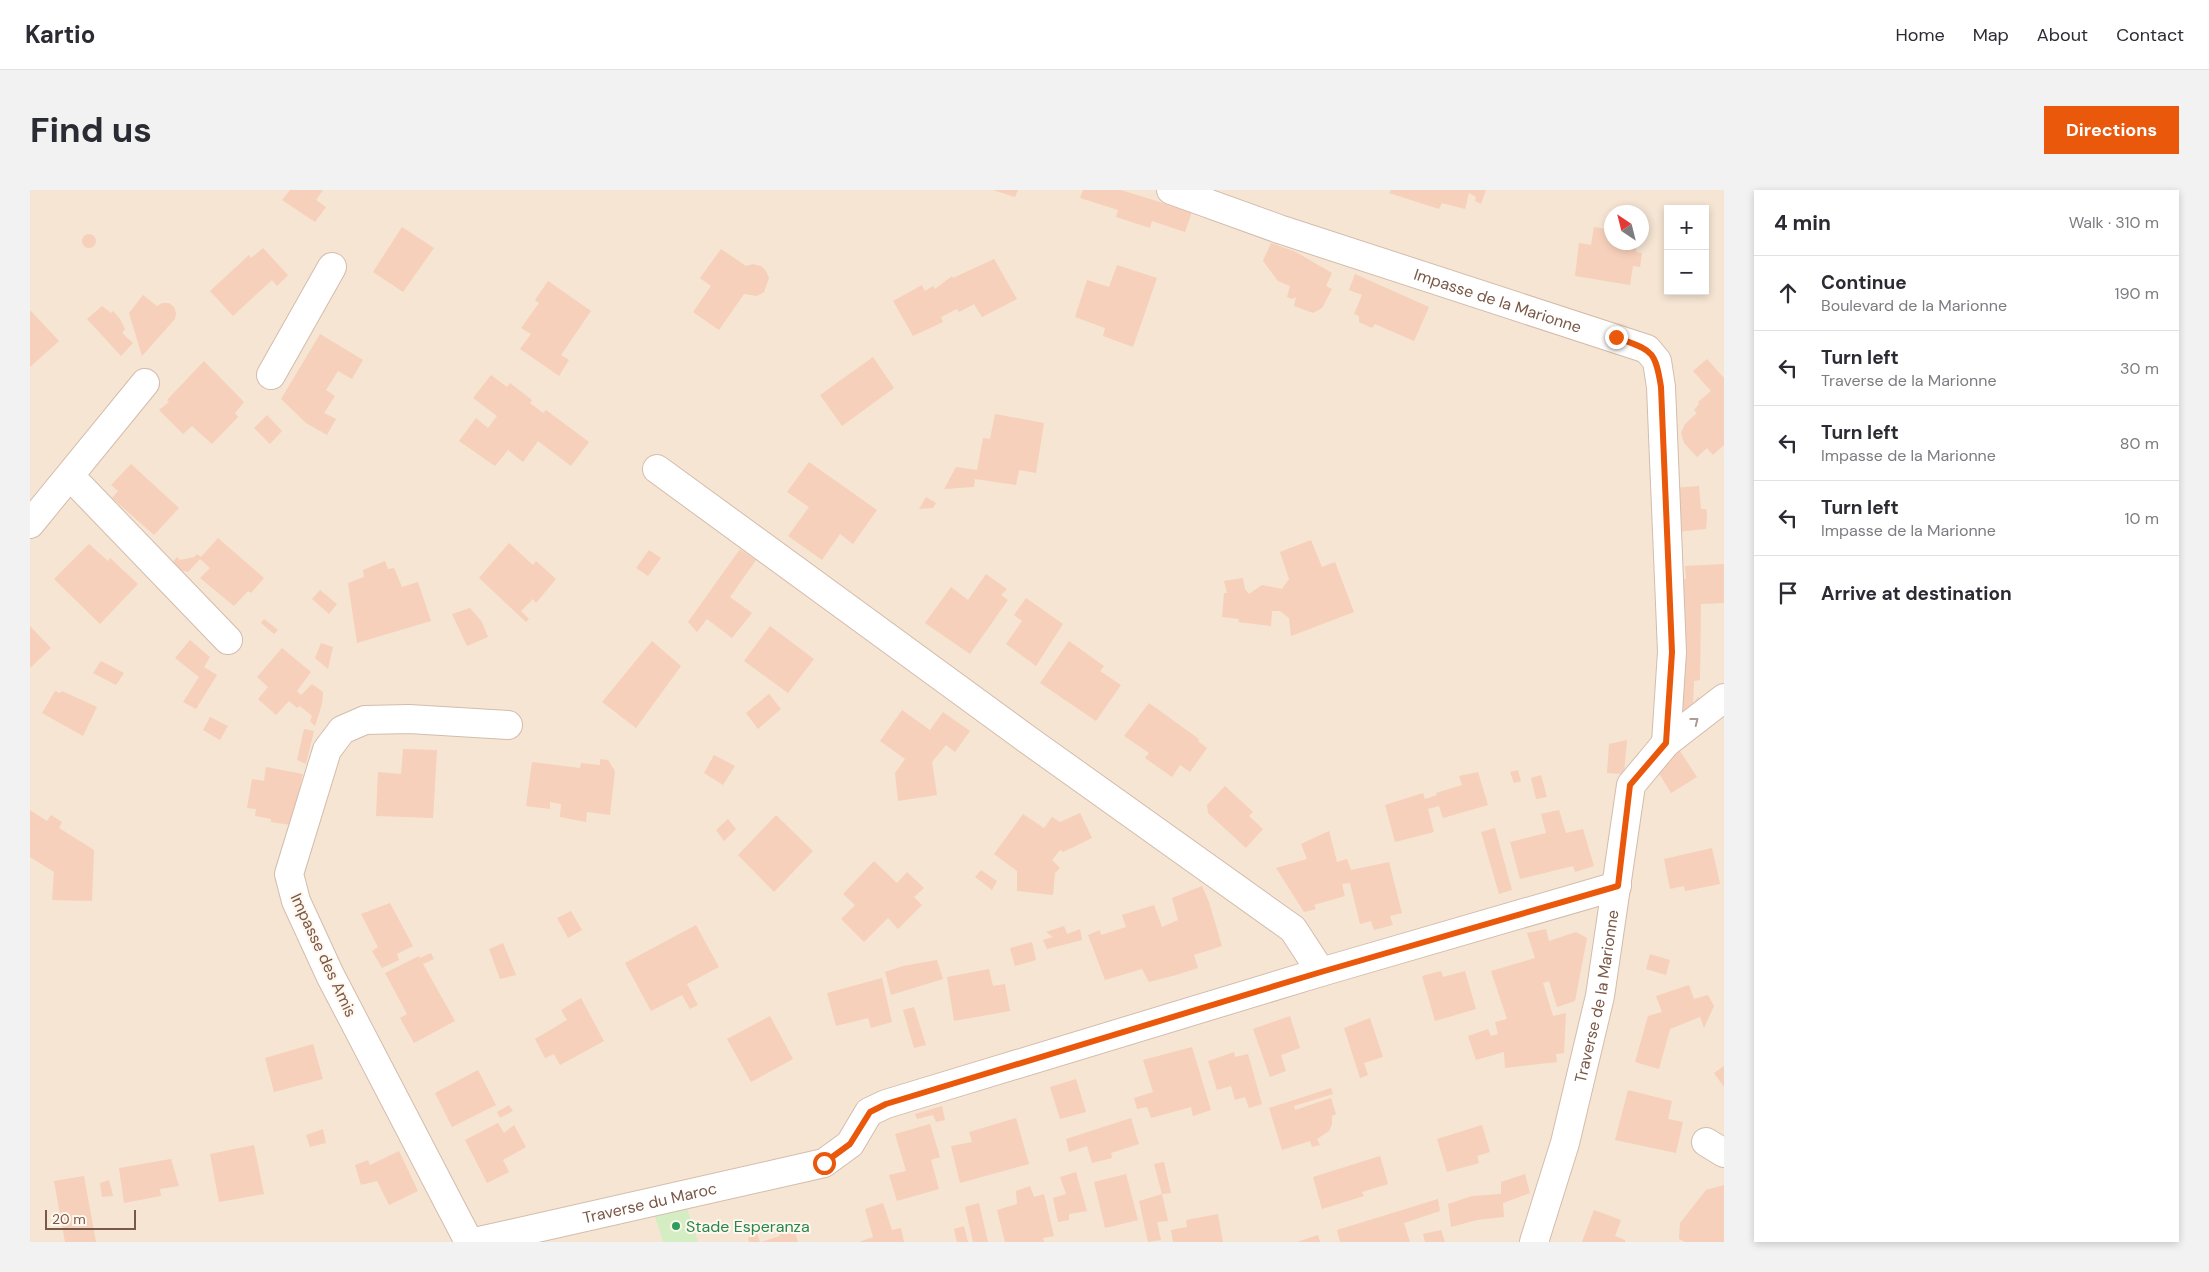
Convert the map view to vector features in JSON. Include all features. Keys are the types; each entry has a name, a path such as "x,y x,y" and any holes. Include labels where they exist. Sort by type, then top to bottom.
{"street":[{"name":"Impasse de la Marionne","path":"1171,190 1279,229 1647,349 1657,361 1661,387 1672,652 1666,743"},
{"path":"271,375 332,267"},
{"path":"30,524 145,383"},
{"path":"657,469 1024,737 1294,929 1321,972 1618,886"},
{"path":"70,476 228,640"},
{"name":"Traverse de la Marionne","path":"1534,1242 1566,1143 1600,996 1618,886 1630,785 1666,743 1724,698"},
{"name":"Impasse des Amis","path":"469,1242 330,975 296,901 289,874 328,750 342,730 365,720 409,719 508,726"},
{"name":"Traverse du Maroc","path":"475,1242 824,1163 850,1144 870,1112 886,1104 1321,972"}],"shaded area":[{"path":"30,190 1724,190 1724,1242 30,1242"}],"green space":[{"name":"Stade Esperanza","path":"685,1202 698,1242 663,1242 653,1210"}],"building":[{"path":"290,190 323,190 316,200 326,207 315,222 282,200"},
{"path":"993,190 1018,190 1015,197"},
{"path":"1083,190 1121,190 1192,212 1185,232 1152,221 1150,228 1116,217 1118,210 1080,198"},
{"path":"1391,190 1486,190 1481,204 1475,201 1476,197 1469,193 1465,209 1442,203 1439,209 1389,193"},
{"path":"402,227 434,248 403,292 373,272"},
{"path":"1594,227 1604,229 1604,250 1636,250 1636,252 1642,253 1640,267 1633,266 1630,285 1575,276 1579,243 1591,245"},
{"path":"86,234 92,234 96,241 92,248 86,248 82,244 82,238"},
{"path":"1271,243 1296,252 1332,273 1326,286 1332,289 1322,308 1313,313 1294,306 1296,297 1292,299 1287,297 1290,286 1278,281 1263,261"},
{"path":"263,248 288,275 277,286 272,280 233,316 210,291 249,255 251,258"},
{"path":"721,249 746,266 753,264 761,266 769,278 764,292 757,296 744,294 719,330 693,312 711,286 700,278"},
{"path":"994,259 1017,299 982,317 974,304 959,312 957,309 941,317 943,322 913,336 893,301 922,285 925,291 933,286 935,289 952,276 953,278"},
{"path":"1117,265 1157,278 1133,347 1103,336 1105,328 1075,317 1087,280 1109,287"},
{"path":"1355,274 1429,307 1414,341 1375,324 1372,328 1359,322 1359,316 1354,314 1362,295 1349,290"},
{"path":"548,281 591,311 561,355 569,360 559,376 520,349 531,334 521,328 539,303 535,300"},
{"path":"143,295 157,306 162,303 169,303 174,307 176,313 175,319 142,356 129,313"},
{"path":"102,306 111,313 113,311 120,319 125,329 122,333 133,343 121,356 87,319"},
{"path":"30,310 59,341 30,367"},
{"path":"320,334 363,360 352,379 338,371 326,390 335,396 324,413 336,419 327,435 306,423 281,399"},
{"path":"873,357 894,388 842,426 820,395"},
{"path":"1707,359 1724,378 1724,445 1713,455 1707,448 1697,457 1684,443 1681,433 1685,424 1697,413 1694,410 1699,404 1698,402 1711,391 1693,371"},
{"path":"204,361 244,402 235,413 238,417 212,444 192,426 183,434 159,410 169,402 167,400"},
{"path":"491,375 507,387 510,383 532,400 530,403 543,413 546,410 589,442 571,466 538,441 523,462 508,450 495,466 459,441 476,418 488,428 497,416 473,398"},
{"path":"995,414 1044,423 1036,473 1019,470 1016,485 975,479 974,487 944,489 956,467 977,470 983,438 990,439"},
{"path":"267,415 282,431 270,444 254,428"},
{"path":"809,462 877,510 853,544 840,534 822,560 788,536 809,507 787,492"},
{"path":"131,464 179,508 154,535 112,498 118,491 111,485"},
{"path":"1699,486 1701,509 1706,509 1707,513 1706,529 1676,532 1673,488"},
{"path":"926,497 936,503 933,508 919,509"},
{"path":"218,538 264,578 251,593 248,591 234,606 200,578 210,568 200,559 188,572 180,570 172,563 177,557 180,560 194,557 197,554 201,557"},
{"path":"1311,540 1322,567 1335,562 1354,612 1291,636 1289,618 1280,611 1272,611 1271,626 1238,622 1239,619 1222,617 1224,593 1227,593 1224,581 1243,578 1245,589 1249,594 1262,585 1282,589 1289,579 1280,552"},
{"path":"509,543 533,565 536,561 556,579 536,603 533,599 521,611 529,619 526,622 479,578"},
{"path":"89,544 108,561 110,558 138,584 100,624 54,579"},
{"path":"740,549 756,560 730,597 752,613 732,638 707,619 697,632 688,622"},
{"path":"649,550 661,558 648,576 636,568"},
{"path":"385,561 388,569 394,568 402,587 418,582 431,621 357,643 348,583 364,577 363,570"},
{"path":"1724,564 1724,603 1701,604 1700,680 1694,681 1693,704 1698,697 1710,706 1676,717 1679,580 1686,579 1685,566"},
{"path":"986,574 1007,589 1001,595 1008,600 970,654 925,623 951,587 968,600"},
{"path":"320,590 337,604 329,614 312,599"},
{"path":"1026,598 1063,624 1036,666 1006,644 1022,621 1014,615"},
{"path":"470,608 482,622 488,637 467,646 452,614"},
{"path":"264,619 278,630 274,634 261,623"},
{"path":"30,626 51,648 30,668"},
{"path":"770,626 814,659 788,693 744,661"},
{"path":"190,640 210,657 204,667 217,675 196,709 183,702 199,677 175,658"},
{"path":"652,641 681,666 636,728 602,702"},
{"path":"1069,641 1104,666 1100,671 1121,685 1096,721 1040,683"},
{"path":"321,643 333,647 328,669 315,658"},
{"path":"282,648 311,672 297,691 301,695 312,684 323,692 322,704 315,726 310,721 312,716 300,706 297,708 289,701 276,715 258,699 268,687 257,677"},
{"path":"101,661 124,673 116,685 93,673"},
{"path":"55,691 60,693 62,691 97,707 83,736 42,713"},
{"path":"769,694 781,709 758,729 746,713"},
{"path":"1149,703 1199,739 1198,741 1207,748 1190,772 1180,765 1172,777 1145,758 1149,753 1124,736"},
{"path":"902,710 930,730 943,712 970,731 955,752 946,745 932,762 937,795 898,801 895,773 905,759 880,741"},
{"path":"210,717 228,726 220,740 203,730"},
{"path":"304,729 314,731 306,764 297,760"},
{"path":"1627,740 1624,774 1607,773 1609,744"},
{"path":"1678,748 1697,777 1671,793 1655,767"},
{"path":"403,749 437,750 433,818 376,816 378,772 401,774"},
{"path":"714,755 735,766 723,785 704,773"},
{"path":"600,759 608,760 615,771 610,815 587,812 586,822 560,817 561,804 550,802 550,809 526,806 532,762 580,768 581,763 600,765"},
{"path":"266,767 303,774 291,825 271,822 271,819 255,816 256,809 247,808 252,779 264,781"},
{"path":"1518,770 1521,781 1514,783 1510,772"},
{"path":"1478,772 1488,805 1443,818 1439,806 1428,809 1434,832 1395,842 1385,805 1423,793 1425,799 1437,795 1436,793 1462,785 1459,776"},
{"path":"1541,775 1547,797 1536,799 1531,778"},
{"path":"1225,786 1253,812 1249,816 1263,829 1246,848 1208,813 1207,805"},
{"path":"30,810 47,821 51,815 62,822 59,828 94,850 92,901 52,900 54,872 30,857"},
{"path":"1559,810 1566,833 1583,829 1594,866 1575,872 1573,866 1520,879 1510,842 1546,833 1541,814"},
{"path":"1080,813 1092,838 1063,852 1060,850 1052,860 1060,868 1055,873 1053,895 1017,891 1017,871 994,854 1023,814 1044,828 1052,817 1060,822"},
{"path":"776,815 813,851 774,892 738,855"},
{"path":"728,819 736,829 724,841 716,830"},
{"path":"1495,828 1512,890 1499,894 1481,832"},
{"path":"1329,831 1337,862 1347,859 1351,870 1389,862 1402,913 1390,916 1393,925 1374,930 1371,921 1360,924 1350,883 1342,884 1345,896 1314,905 1316,909 1304,912 1276,868 1307,859 1301,844"},
{"path":"1712,848 1720,884 1685,891 1684,886 1670,889 1664,859"},
{"path":"874,861 897,883 907,872 924,888 914,897 922,905 898,929 888,918 864,942 841,919 855,905 843,894"},
{"path":"981,870 997,881 992,890 975,877"},
{"path":"1202,886 1209,902 1222,946 1194,955 1198,968 1176,975 1149,982 1142,969 1105,980 1088,935 1100,930 1101,935 1126,927 1122,915 1154,905 1162,927 1178,920 1172,898"},
{"path":"390,903 413,946 397,954 399,960 382,968 372,951 378,947 361,914"},
{"path":"571,911 582,930 568,938 557,918"},
{"path":"696,925 719,967 687,984 698,1005 690,1009 682,995 651,1011 625,963"},
{"path":"1064,926 1067,934 1080,929 1082,940 1047,949 1043,940 1053,937 1046,932"},
{"path":"1546,929 1549,941 1576,932 1587,938 1575,1001 1557,1007 1549,981 1543,983 1553,1016 1566,1013 1564,1053 1556,1054 1557,1062 1505,1068 1504,1052 1476,1060 1468,1036 1488,1029 1491,1036 1498,1034 1495,1022 1507,1019 1491,971 1535,958 1527,933"},
{"path":"1032,942 1036,960 1015,966 1010,948"},
{"path":"503,943 516,975 500,979 489,949"},
{"path":"431,953 434,959 423,964 455,1021 414,1043 400,1018 407,1014 385,973 419,956 420,958"},
{"path":"1650,954 1670,960 1666,975 1646,969"},
{"path":"937,960 943,979 891,995 885,972 903,966"},
{"path":"989,969 993,986 1005,984 1010,1011 954,1021 947,977"},
{"path":"1441,971 1443,977 1465,971 1476,1009 1435,1021 1422,976"},
{"path":"882,978 892,1022 871,1028 868,1018 836,1026 827,993"},
{"path":"1689,985 1694,999 1708,995 1714,1006 1704,1028 1700,1017 1670,1029 1659,1069 1635,1062 1648,1016 1662,1012 1656,996"},
{"path":"581,998 604,1041 560,1065 554,1054 545,1058 535,1039 567,1020 561,1010"},
{"path":"914,1007 926,1045 914,1048 903,1010"},
{"path":"770,1016 793,1059 751,1082 727,1039"},
{"path":"1290,1016 1300,1048 1281,1055 1286,1071 1270,1077 1253,1029"},
{"path":"1370,1018 1383,1057 1364,1063 1368,1075 1360,1078 1344,1028"},
{"path":"313,1044 323,1079 274,1092 265,1058"},
{"path":"1192,1047 1211,1110 1193,1116 1191,1107 1151,1118 1147,1107 1137,1109 1134,1098 1153,1092 1143,1060"},
{"path":"1234,1052 1235,1057 1248,1054 1262,1104 1249,1108 1245,1097 1235,1100 1231,1086 1217,1090 1208,1061"},
{"path":"1724,1066 1724,1087 1714,1073"},
{"path":"478,1070 496,1105 452,1127 435,1093"},
{"path":"1076,1079 1086,1112 1060,1119 1050,1087"},
{"path":"1331,1088 1333,1094 1294,1106 1295,1110 1331,1098 1336,1114 1332,1116 1332,1124 1329,1131 1317,1139 1320,1145 1312,1147 1310,1141 1282,1150 1269,1108"},
{"path":"1628,1090 1672,1101 1668,1119 1683,1122 1676,1153 1615,1140"},
{"path":"509,1105 513,1111 500,1118 497,1112"},
{"path":"942,1106 945,1120 936,1122 933,1115 917,1119 915,1114"},
{"path":"1016,1118 1029,1164 960,1183 951,1146 972,1142 969,1132"},
{"path":"1131,1118 1139,1144 1111,1153 1112,1158 1092,1163 1087,1146 1069,1152 1066,1139"},
{"path":"498,1123 504,1133 514,1125 526,1147 503,1160 509,1172 487,1183 465,1140"},
{"path":"930,1124 940,1157 931,1160 939,1189 897,1201 889,1175 906,1171 895,1134"},
{"path":"1482,1125 1490,1152 1477,1156 1479,1163 1447,1172 1437,1139"},
{"path":"323,1129 326,1143 310,1147 306,1135"},
{"path":"254,1145 264,1194 219,1202 210,1154"},
{"path":"399,1151 418,1191 389,1205 377,1181 361,1185 355,1165 368,1160 370,1165"},
{"path":"1380,1156 1388,1184 1362,1192 1364,1196 1322,1209 1313,1177"},
{"path":"171,1159 179,1186 160,1189 161,1196 124,1203 119,1168"},
{"path":"1164,1162 1171,1193 1162,1194 1154,1164"},
{"path":"1076,1172 1087,1211 1069,1214 1069,1220 1058,1222 1053,1198 1066,1194 1060,1177"},
{"path":"1126,1174 1138,1220 1105,1228 1094,1182"},
{"path":"1525,1174 1530,1193 1503,1203 1504,1217 1477,1220 1451,1227 1448,1204 1472,1196 1501,1194 1501,1182"},
{"path":"84,1176 96,1242 65,1242 54,1181"},
{"path":"109,1180 113,1196 102,1197 100,1183"},
{"path":"1724,1185 1724,1242 1685,1242 1679,1239 1680,1223 1706,1190"},
{"path":"1030,1186 1034,1197 1044,1194 1054,1236 1043,1238 1044,1242 1005,1242 997,1210 1017,1204 1016,1191"},
{"path":"1162,1194 1168,1221 1157,1222 1161,1240 1148,1242 1139,1201"},
{"path":"1438,1199 1440,1211 1404,1223 1410,1242 1340,1242 1337,1230"},
{"path":"883,1203 892,1230 901,1228 904,1242 859,1242 873,1237 865,1209"},
{"path":"979,1203 988,1242 973,1242 965,1207"},
{"path":"1594,1210 1621,1220 1615,1236 1625,1240 1625,1242 1582,1242"},
{"path":"1218,1214 1223,1242 1173,1242 1171,1230 1187,1227 1186,1220"},
{"path":"964,1226 968,1242 957,1242 954,1229"},
{"path":"794,1229 798,1242 761,1242 780,1236 779,1234"},
{"path":"1441,1230 1445,1242 1425,1242 1423,1234"},
{"path":"757,1234 760,1242 749,1242 748,1238"},
{"path":"1318,1235 1320,1242 1297,1242"}],"place":[{"name":"Stade Esperanza","path":"676,1226"}],"route":[{"path":"824,1163 850,1144 870,1112 886,1104 1321,972 1618,886 1630,785 1666,743 1672,652 1661,387 1657,361 1647,349 1616,337"}]}
